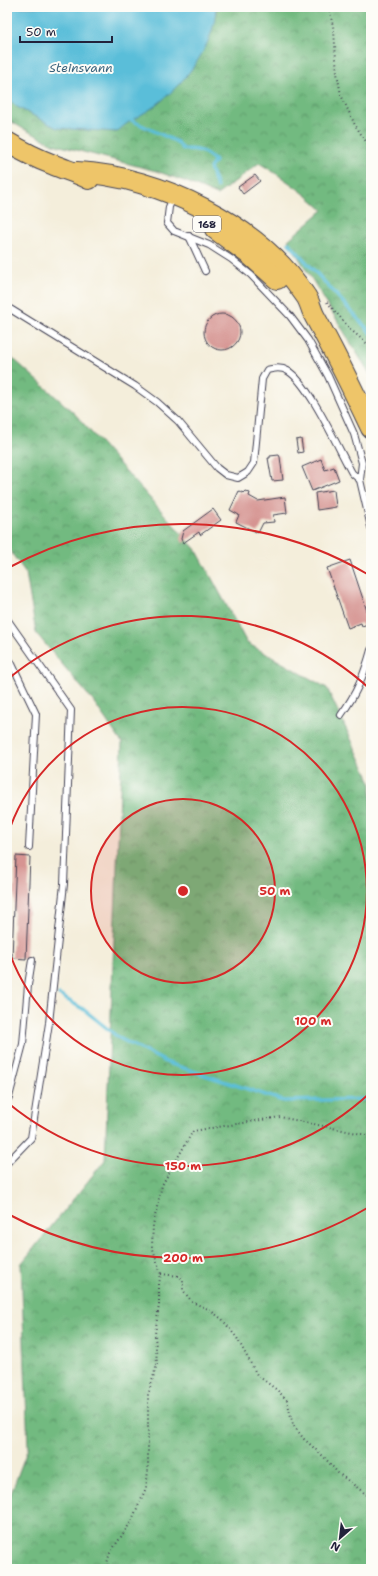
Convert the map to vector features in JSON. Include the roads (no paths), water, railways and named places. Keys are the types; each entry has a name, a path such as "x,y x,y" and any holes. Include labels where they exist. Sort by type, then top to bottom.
{"main road":[{"name":"168","path":"7,142 54,165 77,172 93,173 124,180 171,201 200,206 248,235 266,250 306,296 313,315 368,416"}],"lane":[{"path":"171,201 167,223 174,231 209,245 231,259 251,276 290,316 308,340 328,376 354,434 362,463 360,480 371,527"},
{"path":"189,236 205,272"},
{"path":"7,307 135,386 157,402 178,421 217,468 226,475 238,478 248,472 254,463 262,379 267,370 276,367 288,371 298,380 317,407 352,473 360,480"},
{"path":"7,619 71,710 64,884 49,1024 31,1138 7,1163"},
{"path":"341,715 352,699 369,667 371,650"},
{"path":"7,658 11,662 36,714 29,846"},
{"path":"7,1100 23,1044 28,985 32,960"}],"water":[{"name":"Steinsvann","path":"7,7 216,7 210,36 204,49 187,75 155,106 117,132 57,128 17,107 7,98"}],"waterway":[{"path":"131,120 177,142 183,149 193,149 207,154 215,161 210,168 217,187"},
{"path":"289,243 371,333"},
{"path":"59,995 83,1009 119,1038 168,1063 284,1101 371,1099"}]}
